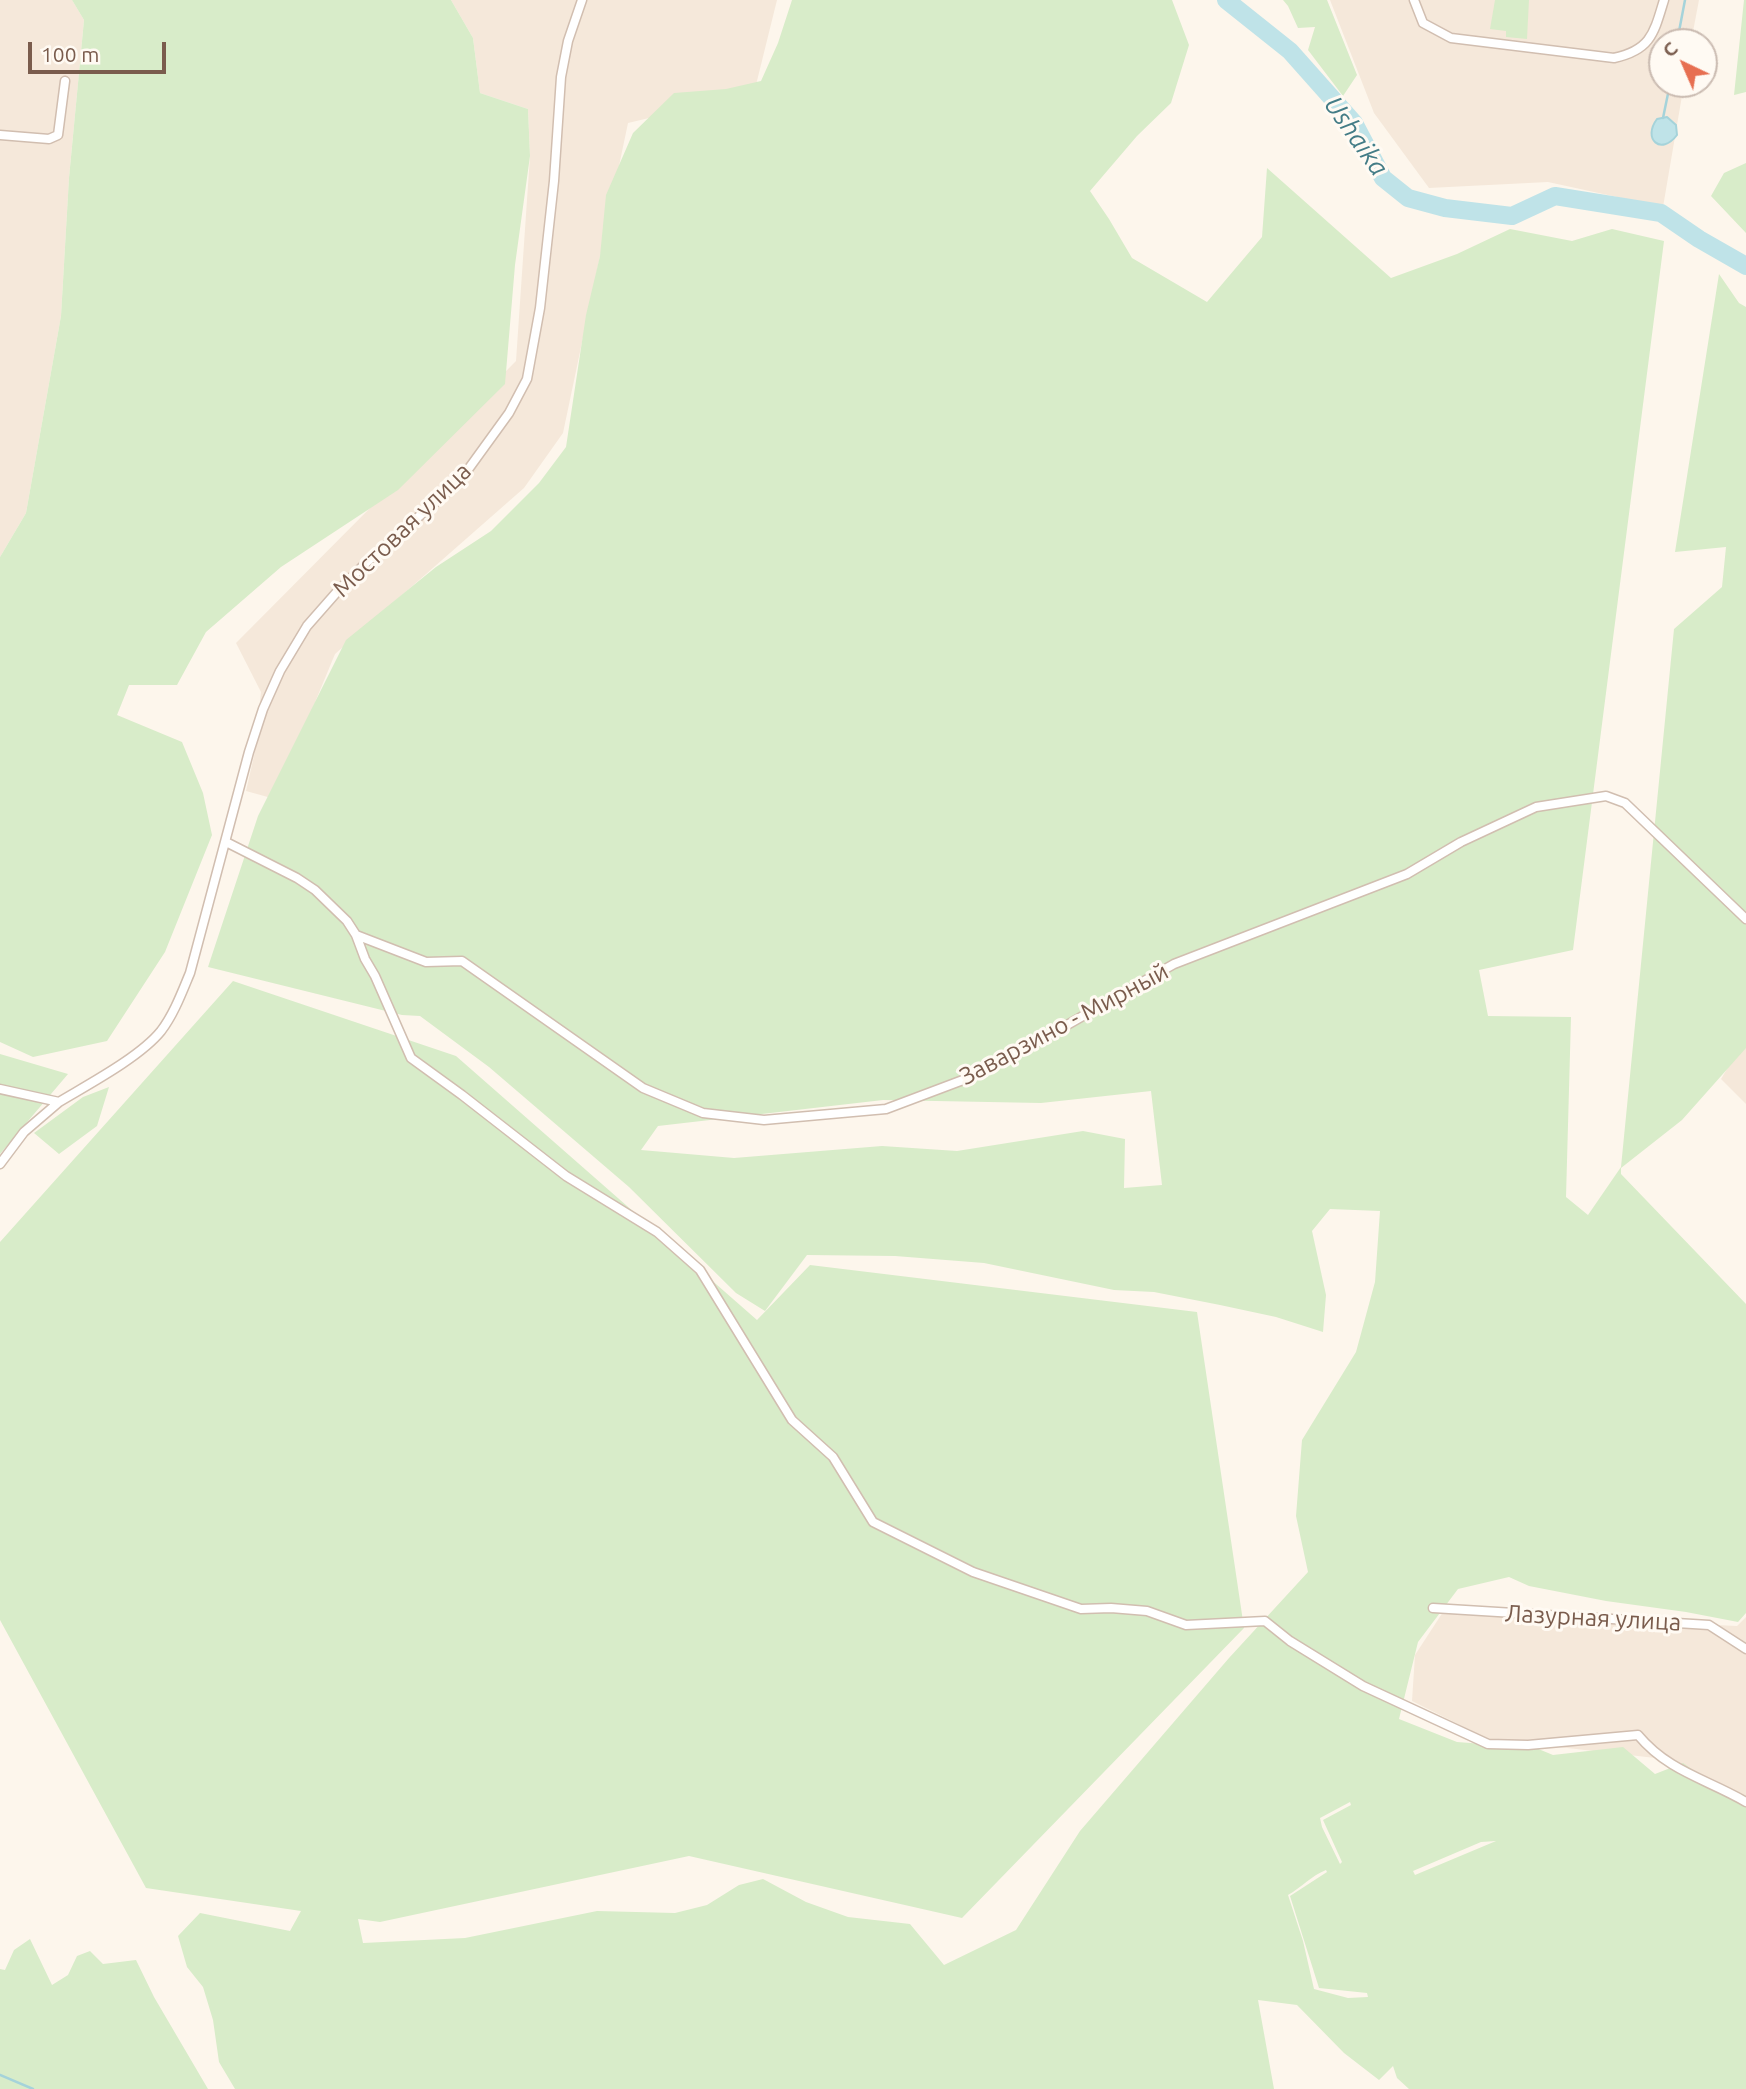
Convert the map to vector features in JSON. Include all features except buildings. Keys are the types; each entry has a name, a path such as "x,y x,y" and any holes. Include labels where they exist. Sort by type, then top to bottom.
{"street":[{"name":"Мостовая улица","path":"0,1164 24,1132 59,1102 134,1055 160,1031 175,1006 196,956 249,752 263,709 280,671 307,626 367,562 467,471 509,413 527,379 554,181 561,77 568,41 582,0"},
{"path":"1414,0 1423,23 1451,38 1614,58 1631,54 1649,39 1655,30 1664,0"},
{"path":"0,135 49,139 58,135 65,81"},
{"name":"Заварзино - Мирный","path":"356,935 426,962 462,961 643,1088 703,1112 764,1120 886,1109 963,1080 1039,1041 1174,964 1408,874 1461,842 1536,807 1586,797 1606,796 1625,803 1746,919"},
{"path":"226,842 297,878 315,890 347,921 356,935 411,1058 566,1176 657,1232 700,1270 792,1420 833,1457 873,1522 973,1572 1081,1609 1147,1611 1186,1625 1265,1621 1290,1641 1363,1686 1488,1744 1528,1745 1638,1735 1652,1751 1684,1773 1724,1789 1746,1802"},
{"path":"0,1089 59,1102"},
{"name":"Лазурная улица","path":"1433,1608 1709,1625 1746,1649"}],"shaded area":[{"path":"0,0 72,0 84,20 69,178 61,316 26,513 0,557"},
{"path":"451,0 777,0 754,93 628,123 563,433 524,488 335,654 275,799 246,791 254,756 261,692 236,643 516,361 530,156 528,109 480,93 473,38"},
{"path":"1330,0 1699,0 1694,28 1648,28 1648,98 1682,98 1663,207 1548,182 1429,188 1374,113"},
{"path":"1746,1037 1746,1104 1721,1079"},
{"path":"1443,1612 1737,1626 1746,1617 1746,1799 1673,1760 1488,1739 1412,1701 1415,1655"}],"green space":[{"path":"72,0 451,0 473,38 480,93 528,109 530,156 515,265 505,384 398,490 281,567 206,632 177,685 129,685 117,715 182,742 203,793 212,835 165,952 107,1041 33,1057 0,1042 0,557 26,513 61,316 69,178 84,20"},
{"path":"792,0 1172,0 1189,45 1171,103 1137,136 1090,191 1132,258 1207,302 1262,237 1267,168 1391,278 1457,254 1510,229 1572,241 1612,229 1664,241 1573,950 1479,970 1488,1016 1571,1017 1566,1197 1588,1215 1621,1167 1674,629 1722,587 1726,547 1675,552 1719,274 1739,303 1746,307 1746,1048 1682,1120 1621,1168 1621,1174 1746,1304 1746,1613 1738,1622 1529,1586 1509,1577 1458,1589 1418,1642 1399,1719 1457,1742 1536,1748 1553,1755 1623,1747 1655,1774 1683,1763 1746,1807 1746,2089 1409,2089 1397,2078 1393,2066 1379,2080 1344,2053 1297,2005 1258,2000 1274,2089 235,2089 219,2062 213,2020 203,1987 187,1967 178,1936 200,1913 290,1931 301,1911 146,1888 0,1620 0,1242 233,981 456,1056 757,1320 810,1265 1197,1312 1244,1628 962,1918 689,1856 380,1922 358,1919 363,1943 465,1938 597,1911 675,1913 707,1905 739,1885 763,1879 806,1902 848,1917 910,1924 944,1965 1016,1930 1080,1831 1229,1658 1308,1572 1296,1516 1302,1440 1356,1352 1375,1282 1380,1211 1330,1209 1312,1231 1326,1295 1323,1332 1276,1317 1154,1292 1114,1290 984,1263 895,1256 807,1255 765,1311 736,1293 629,1187 489,1067 420,1016 402,1015 208,967 258,816 346,640 436,567 491,531 539,483 566,447 586,315 600,256 606,195 633,133 674,93 726,89 761,81 778,43","holes":["1151,1091 1162,1185 1124,1188 1125,1139 1083,1131 957,1151 882,1146 734,1158 641,1150 658,1126 883,1100 1041,1103","1350,1802 1351,1805 1323,1820 1342,1862 1340,1864 1320,1818","1496,1841 1415,1875 1413,1871 1481,1842","1321,1872 1327,1872 1290,1896 1319,1988 1367,1993 1368,1997 1348,1998 1314,1989 1303,1941 1288,1895"]},
{"path":"1283,0 1327,0 1357,75 1343,96 1308,50 1315,27 1298,28"},
{"path":"1495,0 1529,0 1527,39 1506,37 1506,31 1490,29"},
{"path":"1744,0 1746,92 1734,95"},
{"path":"1746,163 1746,233 1711,196 1724,173"},
{"path":"0,1054 68,1074 0,1154"},
{"path":"109,1087 97,1126 59,1154 34,1133 83,1097"},
{"path":"30,1939 52,1985 68,1975 77,1956 90,1951 103,1964 136,1960 154,1997 208,2089 0,2089 0,1969 5,1970 14,1950"}],"water":[{"path":"1667,117 1676,125 1677,135 1671,141 1660,144 1653,138 1653,126 1657,119"}],"waterway":[{"name":"Ushaika","path":"1226,0 1290,51 1354,123 1383,178 1408,198 1445,208 1512,216 1555,196 1661,213 1746,266"},
{"path":"1680,28 1685,0"},
{"path":"1663,118 1667,98"},
{"path":"0,2075 33,2089"}]}
